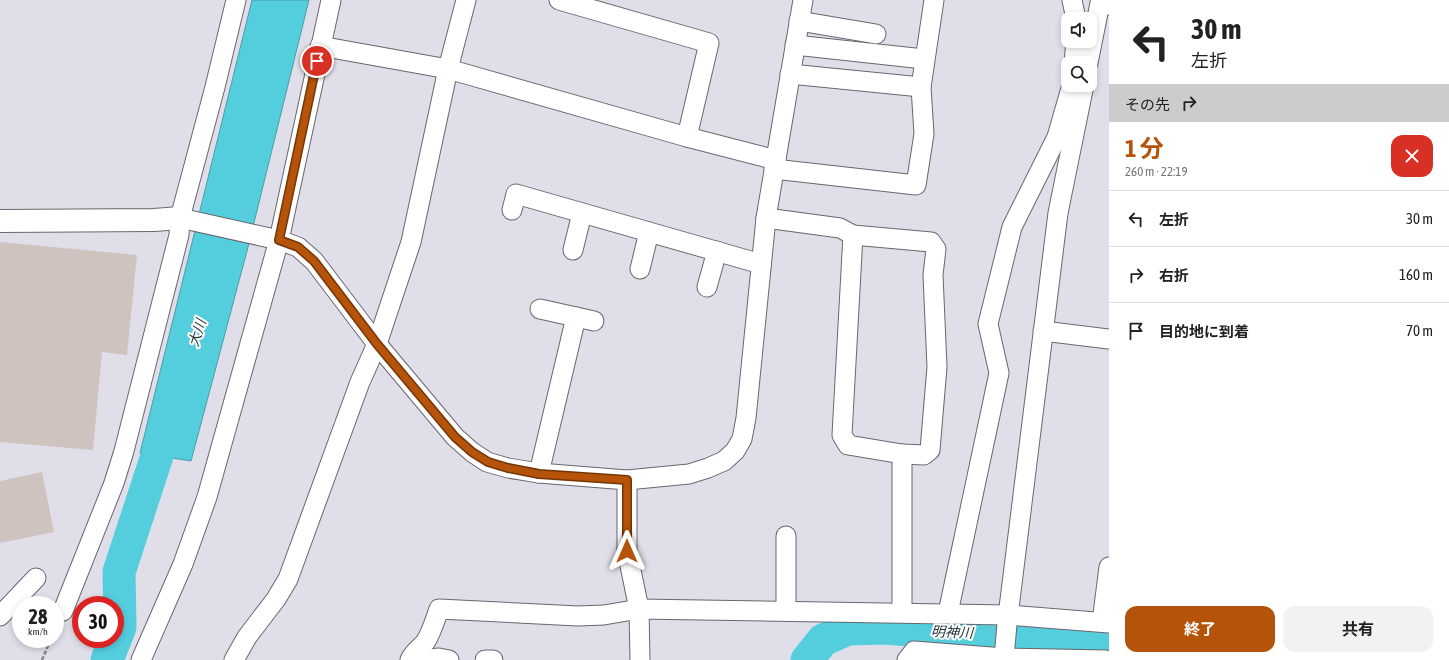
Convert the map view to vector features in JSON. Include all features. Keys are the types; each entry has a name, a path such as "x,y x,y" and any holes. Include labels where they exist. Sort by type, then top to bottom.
{"street":[{"path":"64,608 111,490 124,451 184,219 236,0"},
{"path":"141,660 183,564 207,497 273,238 331,0"},
{"path":"234,660 247,637 276,599 288,579 360,382 377,344 411,242 448,69 466,0"},
{"path":"559,0 709,43 687,137"},
{"path":"0,221 184,219 273,238 298,247 314,261 377,344 455,437 472,452 488,462 508,468 539,474 627,480 689,474 724,461 735,451 742,439 746,418 766,218 803,0"},
{"path":"320,46 448,69 687,137 775,165 916,185 924,134 921,87 934,0"},
{"path":"1072,0 1075,12"},
{"path":"1089,56 1100,3 1109,5"},
{"path":"799,21 876,34"},
{"path":"795,45 924,59"},
{"path":"790,74 921,87"},
{"path":"948,613 999,373 988,324 1012,227 1057,137 1070,92"},
{"path":"1004,653 1058,213 1083,92"},
{"path":"512,210 516,194 761,264"},
{"path":"573,250 582,212"},
{"path":"766,218 840,228 853,234 931,242 936,249 933,275 937,367 930,450 924,455 902,454 848,445 842,435 853,234"},
{"path":"640,269 649,232"},
{"path":"707,286 717,251"},
{"path":"539,474 585,319 540,309"},
{"path":"1043,331 1109,339"},
{"path":"902,454 902,612"},
{"path":"627,480 627,551 639,609 640,660"},
{"path":"786,536 786,611"},
{"path":"410,660 412,655 424,643 430,634 439,609 578,616 604,615 639,609 902,612 948,613 1008,619 1105,623 1109,573"},
{"path":"0,616 36,578"},
{"path":"907,660 914,651 1004,653 1075,660 1105,660"},
{"path":"424,660 439,658 449,660"},
{"path":"485,660 493,660"}],"path":[{"path":"42,660 47,648"}],"water":[{"path":"252,0 309,0 247,251 191,461 140,453"}],"building":[{"path":"0,242 137,255 127,355 102,352 93,450 0,442"},
{"path":"42,472 54,532 0,543 0,481"}],"waterway":[{"name":"大川","path":"107,660 120,627 119,572 171,413"},
{"name":"明神川","path":"807,660 823,640 848,629 883,628 1109,641"}],"route":[{"path":"317,61 279,240 298,247 314,261 377,344 455,437 472,452 488,462 508,468 539,474 627,480 627,551"}]}
